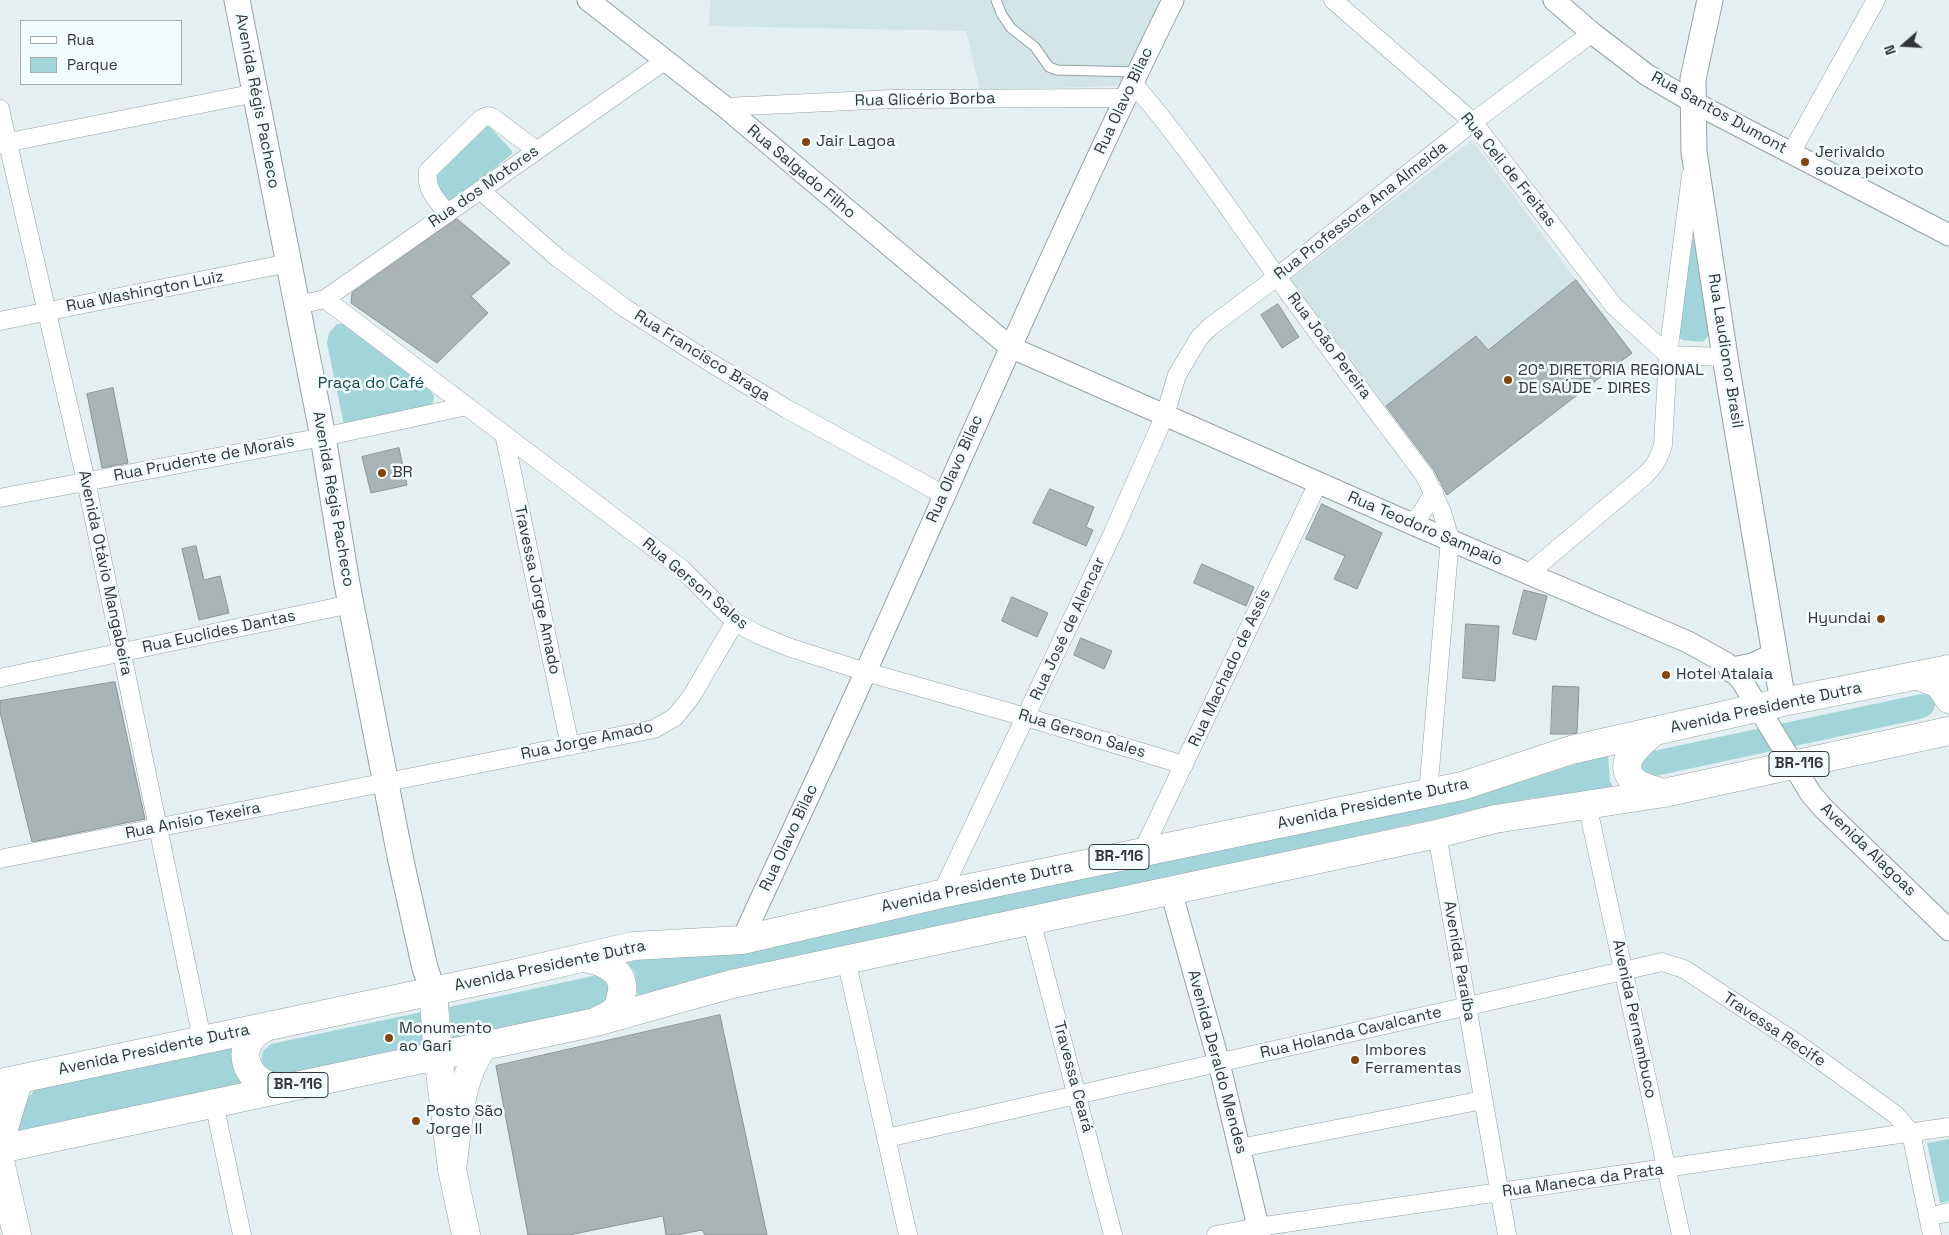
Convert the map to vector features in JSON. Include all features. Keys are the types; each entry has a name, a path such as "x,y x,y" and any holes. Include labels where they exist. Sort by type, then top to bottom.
{"main road":[{"name":"Avenida Régis Pacheco","path":"237,0 323,437 350,604 401,861 429,980"},
{"name":"Rua Laudionor Brasil","path":"1710,0 1692,79 1694,152 1725,357 1774,656 1771,706"},
{"path":"1732,670 1753,666 1774,656"},
{"name":"Avenida Presidente Dutra","path":"10,1081 272,1024 429,980 581,958 633,946 742,940 941,894 1428,793 1493,777 1571,750 1949,669"},
{"path":"1919,676 1939,684 1949,699"},
{"name":"BR-116","path":"0,1149 596,1022 732,984 846,959 1437,834 1495,819 1664,793 1793,765 1944,727"},
{"path":"1653,732 1633,750 1627,761 1628,772 1635,782 1664,793"},
{"path":"581,958 593,959 608,966 615,971 622,985 618,1007 596,1022"},
{"path":"429,980 452,1169 466,1235"},
{"path":"272,1024 252,1036 245,1054 246,1064 250,1072 262,1082 270,1086 288,1087"},
{"path":"452,1169 466,1080 475,1056 484,1046"},
{"path":"0,1141 10,1081"},
{"path":"0,1161 17,1235"}],"street":[{"name":"Rua Salgado Filho","path":"588,0 725,107 1010,347"},
{"name":"Rua Olavo Bilac","path":"742,940 866,672 1010,347 1172,0"},
{"name":"Rua Celi de Freitas","path":"1333,0 1473,122 1614,306 1668,355"},
{"name":"Rua Santos Dumont","path":"1554,0 1592,33 1647,75 1693,102 1949,235"},
{"path":"1791,153 1876,0"},
{"name":"Rua Professora Ana Almeida","path":"1165,416 1177,374 1199,338 1210,327 1277,277 1473,122 1592,33"},
{"name":"Rua dos Motores","path":"298,305 326,299 666,60"},
{"name":"Rua Glicério Borba","path":"725,107 1132,84"},
{"name":"Rua João Pereira","path":"1132,84 1172,131 1277,277 1425,476 1434,492 1450,539"},
{"path":"4,143 256,93"},
{"name":"Avenida Otávio Mangabeira","path":"0,109 4,143 48,312 86,481 202,1039"},
{"path":"447,213 428,186 426,179 428,171 482,118 492,117 536,150"},
{"path":"1529,573 1654,468 1663,445 1668,355 1694,152"},
{"name":"Rua Francisco Braga","path":"480,190 558,258 625,308 787,409 944,495"},
{"name":"Rua Washington Luiz","path":"0,321 289,263"},
{"name":"Rua Gerson Sales","path":"326,299 682,570 735,622 757,634 788,647 866,672 1026,717 1184,765"},
{"name":"Rua Teodoro Sampaio","path":"1010,347 1712,654 1726,664 1742,681 1771,706 1793,765"},
{"path":"1668,355 1725,357"},
{"name":"Rua Prudente de Morais","path":"0,498 323,437 467,406"},
{"name":"Rua José de Alencar","path":"941,894 1112,535 1165,416"},
{"name":"Travessa Jorge Amado","path":"504,434 570,746"},
{"name":"Rua Machado de Assis","path":"1142,852 1318,483"},
{"path":"1410,523 1421,514 1434,492"},
{"path":"1428,793 1450,539"},
{"name":"Rua Euclides Dantas","path":"0,678 350,604"},
{"name":"Rua Jorge Amado","path":"387,783 654,729 675,717 696,689 735,622"},
{"name":"Avenida Alagoas","path":"1793,765 1811,794 1824,809 1949,930"},
{"name":"Rua Anísio Texeira","path":"0,859 387,783"},
{"name":"Avenida Pernambuco","path":"1587,804 1681,1235"},
{"name":"Avenida Paraíba","path":"1437,834 1507,1235"},
{"name":"Avenida Deraldo Mendes","path":"1171,890 1219,1063 1259,1231"},
{"name":"Travessa Ceará","path":"1031,920 1113,1235"},
{"path":"846,959 908,1235"},
{"name":"Travessa Recife","path":"1623,971 1662,962 1684,969 1795,1042 1896,1115 1911,1133"},
{"name":"Rua Holanda Cavalcante","path":"887,1138 1623,971"},
{"path":"1240,1148 1483,1100"},
{"path":"214,1103 242,1235"},
{"name":"Rua Maneca da Prata","path":"1216,1235 1259,1231 1499,1193 1949,1127"},
{"path":"1911,1133 1932,1235"},
{"path":"1928,1217 1949,1212"}],"lane":[{"path":"996,0 1002,15 1011,28 1035,46 1049,67 1132,84"}],"shaded area":[{"path":"710,0 1162,0 1122,86 980,90 966,31 709,26"},
{"path":"1472,140 1576,280 1488,350 1476,336 1384,407 1285,284"}],"green space":[{"path":"482,126 491,128 512,151 512,154 453,201 448,202 432,184 434,177"},
{"path":"1691,239 1694,240 1697,248 1710,334 1703,342 1682,340 1678,336"},
{"name":"Praça do Café","path":"337,324 349,324 430,390 434,396 433,402 429,406 344,425 327,343 329,333"},
{"path":"1921,694 1931,696 1935,702 1935,707 1931,714 1920,719 1656,776 1648,775 1642,771 1641,761 1653,751"},
{"path":"1608,754 1610,781 1615,790 1533,798 842,948 741,967 695,979 638,998 635,973 627,962 913,914 1477,795"},
{"path":"602,974 608,975 611,1007 452,1043 449,1007"},
{"path":"431,1010 433,1046 284,1079 270,1076 261,1063 263,1051 271,1044"},
{"path":"233,1044 234,1065 242,1084 7,1139 26,1100 40,1084"},
{"path":"1949,1139 1949,1201 1940,1203 1927,1143"}],"building":[{"path":"457,219 510,263 471,296 488,313 437,363 351,303 352,293"},
{"name":"20ª DIRETORIA REGIONAL DE SAÚDE - DIRES","path":"1576,280 1632,353 1447,495 1434,470 1386,406 1476,336 1488,350"},
{"path":"1278,304 1299,337 1282,348 1261,315"},
{"path":"113,388 128,463 102,468 87,394"},
{"path":"399,448 407,485 371,493 362,457"},
{"path":"1050,489 1094,507 1086,527 1093,530 1086,546 1033,523"},
{"path":"1322,504 1382,533 1357,589 1334,579 1345,556 1306,539"},
{"path":"196,546 204,580 220,576 229,613 199,620 182,549"},
{"path":"1202,564 1254,587 1246,606 1194,583"},
{"path":"1524,590 1547,596 1536,640 1513,634"},
{"path":"1012,597 1048,613 1037,637 1002,621"},
{"path":"1466,624 1499,626 1495,681 1463,678"},
{"path":"1081,638 1112,651 1104,669 1074,655"},
{"path":"115,682 145,819 32,842 0,712 0,701"},
{"path":"1553,686 1579,687 1577,733 1551,734"},
{"path":"720,1015 767,1235 705,1235 702,1230 677,1235 666,1235 663,1216 569,1235 528,1235 496,1066"}],"place":[{"name":"Jair Lagoa","path":"806,142"},
{"name":"Jerivaldo souza peixoto","path":"1805,162"},
{"name":"20ª DIRETORIA REGIONAL DE SAÚDE - DIRES","path":"1508,380"},
{"name":"BR","path":"382,473"},
{"name":"Hyundai","path":"1881,619"},
{"name":"Hotel Atalaia","path":"1666,675"},
{"name":"Monumento ao Gari","path":"389,1038"},
{"name":"Imbores Ferramentas","path":"1355,1060"},
{"name":"Posto São Jorge II","path":"416,1121"}]}
